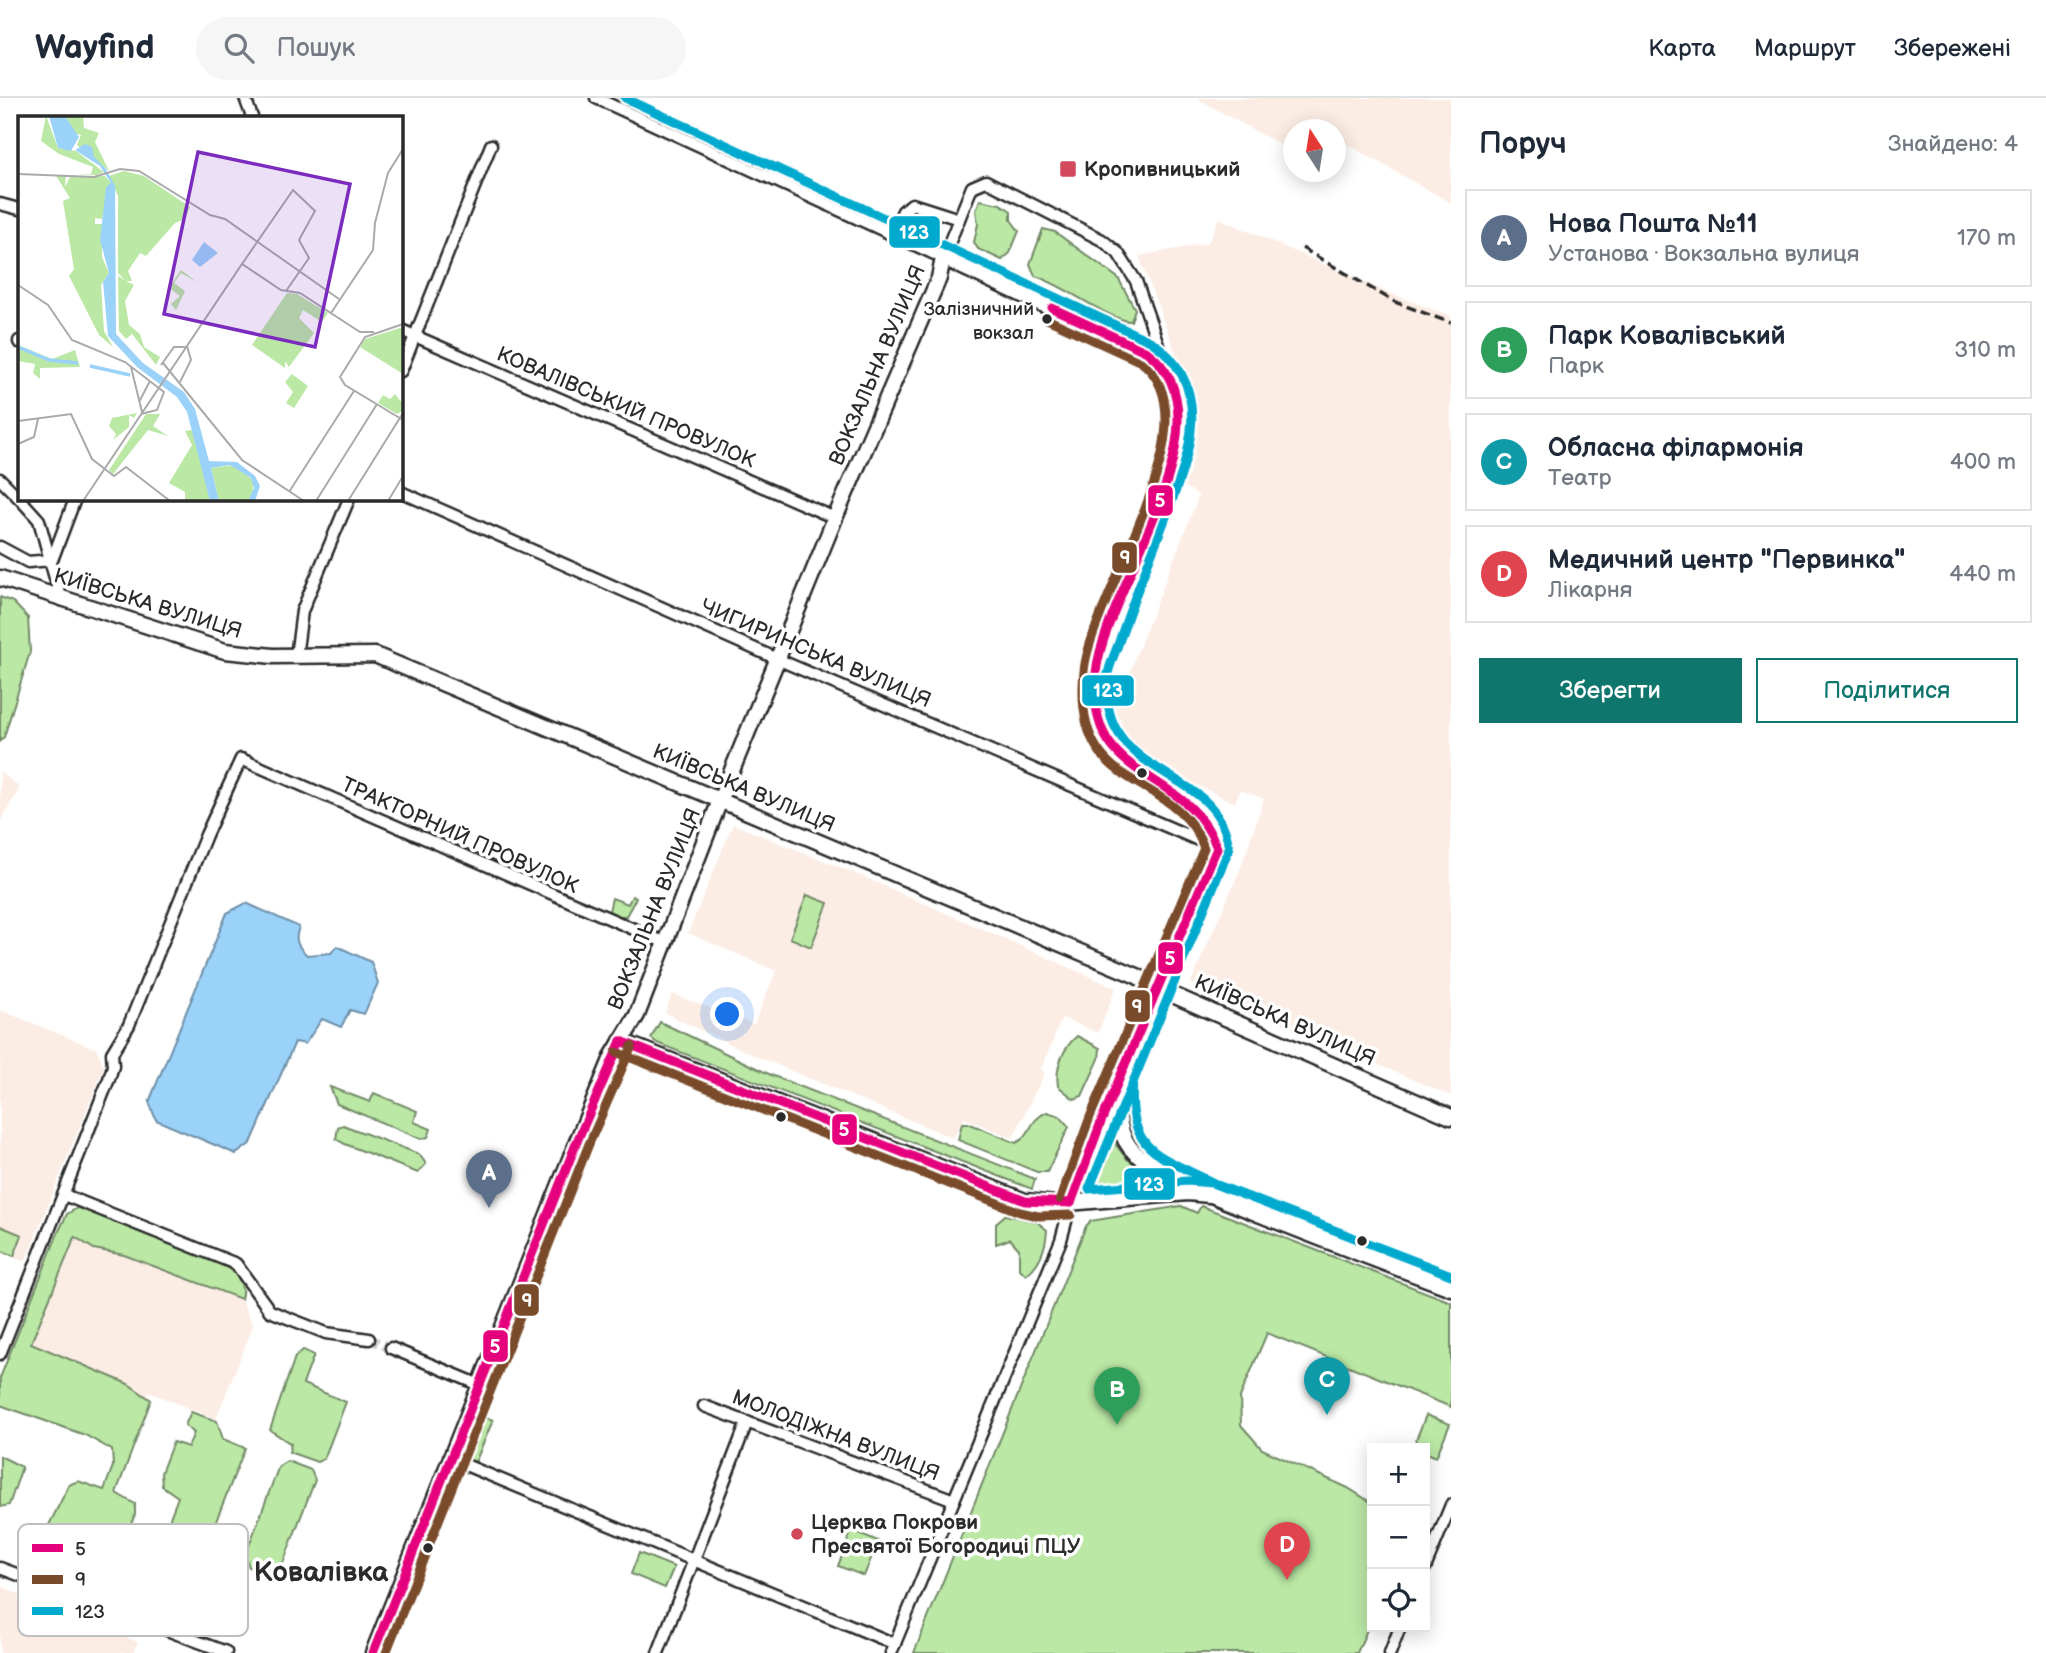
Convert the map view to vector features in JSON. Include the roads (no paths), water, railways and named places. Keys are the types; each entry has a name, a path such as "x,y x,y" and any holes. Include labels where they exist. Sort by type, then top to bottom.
{"street":[{"path":"245,98 252,116"},
{"path":"599,99 1147,353 1158,360 1169,377"},
{"path":"402,369 491,145"},
{"path":"451,1459 693,1560 893,1649 1061,1240 1071,1203 1123,1070 1217,848 1215,835 1206,817 1113,752 1103,739 1093,704 1095,677 1112,622 1178,443 1180,409 1136,281 1118,253 1102,240 986,181 972,187 943,258"},
{"path":"0,204 18,209"},
{"path":"891,235 905,208 912,204 959,219"},
{"name":"ВОКЗАЛЬНА ВУЛИЦЯ","path":"373,1653 578,1139 621,1041 637,1015 720,800 835,518 939,278 943,258"},
{"name":"КОВАЛІВСЬКИЙ ПРОВУЛОК","path":"402,330 835,518"},
{"path":"0,479 18,496"},
{"name":"ЧИГИРИНСЬКА ВУЛИЦЯ","path":"402,492 1217,848"},
{"path":"22,500 39,520 61,600"},
{"path":"52,560 75,500"},
{"path":"296,657 302,611 349,500"},
{"path":"0,547 28,562 52,560"},
{"name":"КИЇВСЬКА ВУЛИЦЯ","path":"0,578 61,600 225,651 296,657 375,655 1137,976 1157,988 1451,1117"},
{"name":"ТРАКТОРНИЙ ПРОВУЛОК","path":"64,1195 109,1079 113,1066 112,1053 129,1025 206,835 241,759 666,943"},
{"path":"621,1041 1038,1205 1188,1193 1209,1195"},
{"path":"1123,1070 1118,1117 1125,1139 1143,1159 1209,1195 1451,1288"},
{"path":"0,1354 64,1195 236,1264 270,1311 326,1333 369,1339"},
{"path":"391,1348 480,1385"},
{"name":"МОЛОДІЖНА ВУЛИЦЯ","path":"704,1406 954,1500"},
{"path":"657,1653 747,1422"},
{"path":"1430,1556 1451,1505"},
{"path":"0,1568 18,1575"},
{"path":"1390,1653 1399,1632"},
{"path":"178,1636 226,1652"}],"water":[{"path":"246,903 299,927 297,943 307,955 331,953 337,946 371,962 378,983 364,1014 350,1010 341,1027 322,1019 305,1044 295,1042 251,1143 236,1154 156,1120 149,1102 227,913"}],"tunnel":[{"path":"369,1339 391,1348"}],"railway":[{"path":"1302,248 1395,302 1451,323"}],"place":[{"name":"Кропивницький","path":"1068,169"},
{"name":"Залізничний вокзал","path":"1047,319"},
{"name":"Нова Пошта №11","path":"489,1208"},
{"name":"Обласна філармонія","path":"1327,1415"},
{"name":"Парк Ковалівський","path":"1117,1425"},
{"name":"Церква Покрови Пресвятої Богородиці ПЦУ","path":"797,1534"},
{"name":"Медичний центр \"Первинка\"","path":"1287,1580"}],"district":[{"name":"Ковалівка","path":"321,1571"}]}
